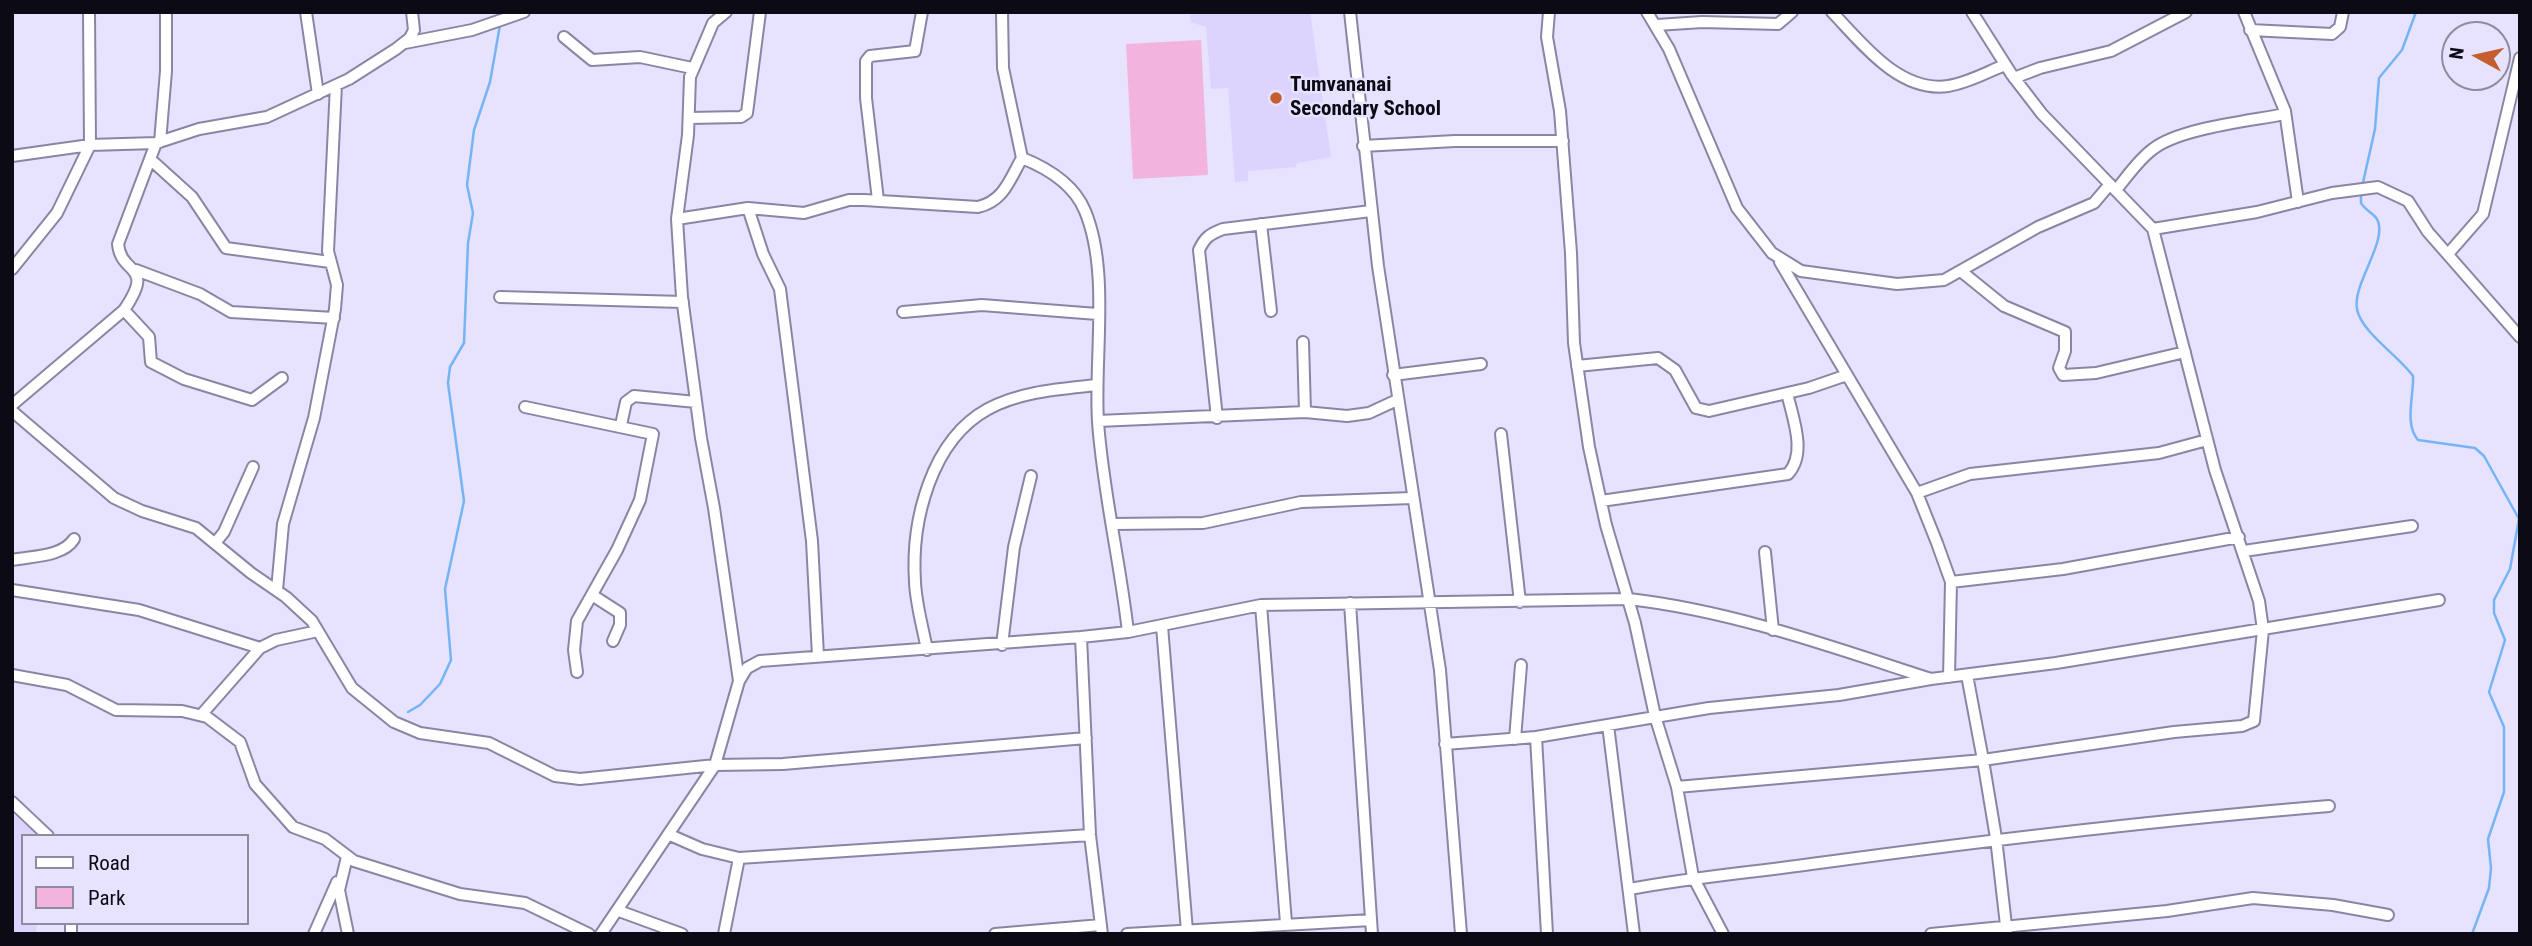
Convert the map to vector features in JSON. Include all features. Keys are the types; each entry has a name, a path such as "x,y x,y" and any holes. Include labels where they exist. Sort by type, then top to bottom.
{"street":[{"path":"12,269 57,213 90,145 89,12"},
{"path":"166,12 166,71 158,142 118,248 136,270 200,294 231,312 334,318"},
{"path":"306,12 318,94"},
{"path":"405,43 414,30 412,12"},
{"path":"12,156 90,145 158,142 199,130 267,117 337,85 405,43 472,30 524,12"},
{"path":"726,12 713,23 692,68 677,219 683,302 696,402 739,681"},
{"path":"689,118 741,117 747,113 759,12"},
{"path":"878,200 866,98 866,61 870,56 915,51 922,12"},
{"path":"677,219 748,208 804,213 849,200 971,207 987,205 1003,193 1022,158 1003,68 1002,12"},
{"path":"1350,12 1363,146 1393,376 1440,670 1461,934"},
{"path":"1549,12 1547,37 1563,141 1577,366 1601,501 1677,787 1693,877 1723,934"},
{"path":"1647,12 1657,25 1732,200 1780,260 1917,493 1951,582 1949,677"},
{"path":"1657,25 1702,22 1778,24 1792,12"},
{"path":"1832,12 1882,62 1900,75 1922,85 1949,86 2005,65"},
{"path":"1677,787 1983,760 2174,732 2249,725 2257,713 2257,674 2263,630 2259,601 2207,440 2153,229 2058,132 2014,78 1972,12"},
{"path":"2014,78 2040,68 2111,51 2186,12"},
{"path":"2244,12 2285,114 2298,202"},
{"path":"2250,30 2332,34 2340,27 2343,12"},
{"path":"564,37 592,60 640,57 692,68"},
{"path":"2448,254 2483,214 2520,58"},
{"path":"276,590 283,524 314,418 334,318 337,285 330,262 328,242 337,85"},
{"path":"1780,260 1801,271 1897,284 1933,284 1962,272 2038,227 2098,201 2161,144 2205,130 2285,114"},
{"path":"1363,146 1455,141 1563,141"},
{"path":"1022,158 1061,180 1085,210 1096,258 1098,421 1128,632"},
{"path":"150,159 192,197 226,248 330,262"},
{"path":"2153,229 2257,212 2349,190 2387,190 2408,201 2428,232 2520,337"},
{"path":"748,208 782,297 812,541 818,656"},
{"path":"1217,418 1199,250 1208,234 1223,229 1371,211"},
{"path":"1261,225 1271,311"},
{"path":"12,405 124,310 137,289 136,270"},
{"path":"1962,272 2004,306 2065,332 2065,351 2059,371 2063,375 2096,373 2185,352"},
{"path":"500,297 683,302"},
{"path":"903,312 982,305 1097,314"},
{"path":"124,310 149,337 151,362 184,379 252,400 282,379"},
{"path":"1303,342 1305,412"},
{"path":"1577,366 1657,358 1675,370 1694,405 1704,411 1787,393 1847,375"},
{"path":"1393,376 1481,364"},
{"path":"927,650 916,596 915,562 924,505 944,449 955,435 980,414 1001,403 1046,390 1097,385"},
{"path":"1601,501 1788,474 1796,464 1798,446 1787,393"},
{"path":"621,425 626,402 634,396 696,402"},
{"path":"1098,421 1217,418 1305,412 1360,415 1397,400"},
{"path":"525,407 652,432 649,463 640,500 577,621 574,650 577,672"},
{"path":"12,411 114,498 142,511 196,528 216,542 231,558 301,609 318,631 352,688 394,722 420,733 489,743 543,773 565,778 715,765 783,764 1086,738"},
{"path":"1501,434 1520,601"},
{"path":"1917,493 1970,474 2159,453 2207,440"},
{"path":"216,542 224,532 253,467"},
{"path":"1002,645 1014,547 1031,476"},
{"path":"1113,524 1203,523 1301,502 1412,498"},
{"path":"2244,551 2412,526"},
{"path":"1951,582 2063,569 2239,537"},
{"path":"12,559 53,553 72,544 74,539"},
{"path":"1765,552 1773,630"},
{"path":"12,590 139,610 260,648"},
{"path":"592,595 620,613 620,625 613,642"},
{"path":"601,934 715,765 739,681 747,668 760,661 1002,645 1128,632 1261,605 1629,599 1669,604 1773,630 1931,679"},
{"path":"1445,744 1536,737 1656,716 1839,695 2263,630 2439,600"},
{"path":"1350,603 1372,934"},
{"path":"1261,605 1286,923"},
{"path":"1161,626 1187,931"},
{"path":"202,714 260,648 276,640 318,631"},
{"path":"995,934 1101,929 1090,835 1081,637"},
{"path":"1515,739 1521,665"},
{"path":"12,675 67,685 116,710 202,714 240,742 255,784 284,820 301,831 326,839 347,858 460,894 525,903 589,934"},
{"path":"1967,675 1996,838 2008,930"},
{"path":"1608,725 1634,934"},
{"path":"1536,737 1548,934"},
{"path":"12,802 46,834"},
{"path":"1630,888 1693,877 1779,869 1996,838 2329,806"},
{"path":"670,835 710,852 739,858 1090,835"},
{"path":"314,934 347,858"},
{"path":"724,934 739,858"},
{"path":"341,875 339,890 348,934"},
{"path":"1931,934 2008,930 2253,898 2333,905 2388,915"},
{"path":"619,911 682,934"},
{"path":"1127,934 1371,920"}],"shaded area":[{"name":"Tumvananai Secondary School","path":"1207,12 1310,12 1331,157 1297,163 1296,167 1248,171 1248,181 1235,182 1228,88 1211,89 1206,27 1191,22 1190,15"},
{"path":"12,813 38,834 21,834 21,925 37,925 36,934 12,934"}],"green space":[{"path":"1201,40 1208,175 1133,179 1126,44"}],"waterway":[{"path":"2362,187 2375,129 2379,78 2402,50 2416,12"},
{"path":"408,712 420,705 440,684 451,660 445,589 464,501 448,383 450,367 464,343 468,243 473,213 467,185 474,130 490,82 500,25"},
{"path":"2361,193 2361,203 2377,219 2379,228 2375,250 2360,287 2357,309 2365,326 2413,376 2411,426 2414,433 2418,440 2475,448 2484,456 2519,519 2510,569 2494,600 2494,613 2505,640 2489,692 2504,727 2504,792 2488,839 2491,868 2489,888 2472,934"}],"place":[{"name":"Tumvananai Secondary School","path":"1276,98"}]}
